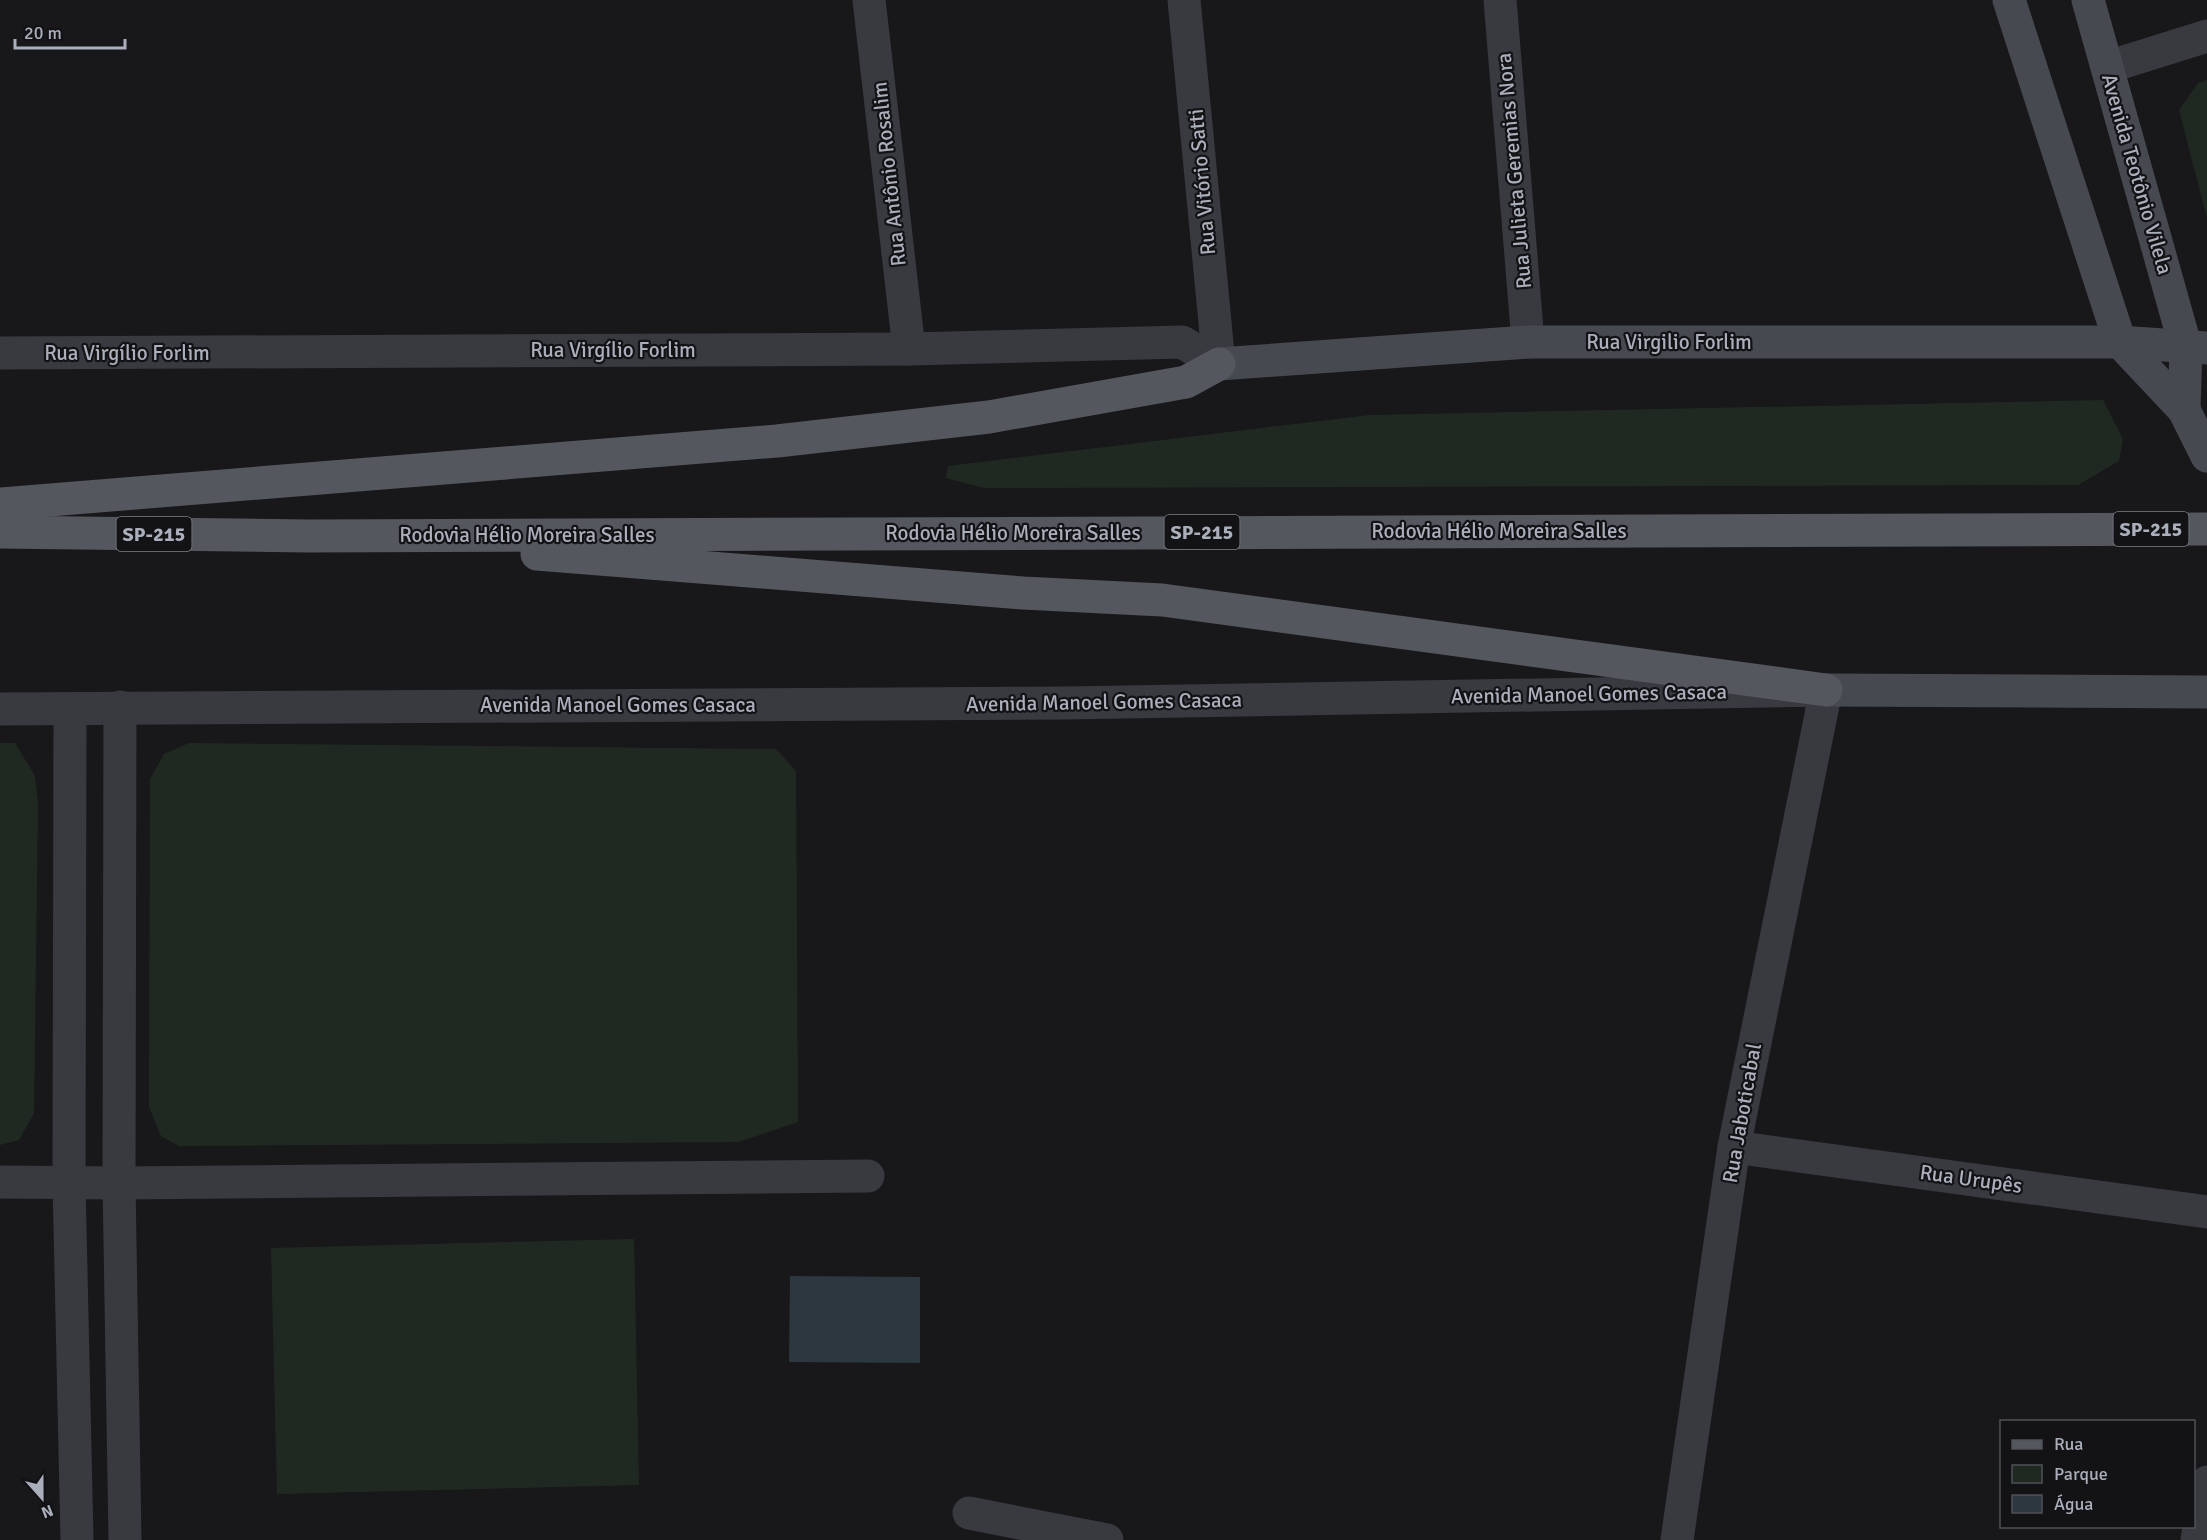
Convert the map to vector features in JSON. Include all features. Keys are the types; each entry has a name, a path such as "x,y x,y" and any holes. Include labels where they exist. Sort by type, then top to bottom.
{"main road":[{"path":"2009,0 2120,342 2184,410 2207,456"},
{"name":"Avenida Teotônio Vilela","path":"2088,0 2196,348 2184,410"},
{"name":"Rua Virgilio Forlim","path":"1219,364 1528,342 2120,342 2196,348"},
{"path":"0,504 777,441 988,417 1186,382 1219,364"},
{"name":"Rodovia Hélio Moreira Salles","path":"0,532 308,536 2207,529"},
{"path":"308,536 1023,593 1162,600 1826,690"},
{"name":"Avenida Manoel Gomes Casaca","path":"1826,690 2207,692"}],"street":[{"name":"Rua Antônio Rosalim","path":"869,0 909,349"},
{"name":"Rua Vitório Satti","path":"1184,0 1219,364"},
{"name":"Rua Julieta Geremias Nora","path":"1500,0 1528,342"},
{"path":"2108,67 2207,36"},
{"name":"Rua Virgílio Forlim","path":"0,353 909,349 1182,342 1219,364"},
{"name":"Avenida Manoel Gomes Casaca","path":"0,709 1064,703 1826,690"},
{"name":"Rua Jaboticabal","path":"1677,1540 1734,1147 1826,690"},
{"path":"120,707 119,1183 125,1540"},
{"path":"70,709 69,1182 77,1540"},
{"name":"Rua Urupês","path":"1734,1147 2207,1212"},
{"path":"0,1182 119,1183 868,1176"},
{"path":"2197,1540 2207,1482"},
{"path":"969,1513 1107,1540"}],"green space":[{"path":"2207,80 2207,218 2179,110 2198,83"},
{"path":"2103,400 2123,439 2119,461 2078,485 984,488 946,478 948,466 1370,415"},
{"path":"0,743 15,743 35,776 38,803 34,1113 19,1140 0,1145"},
{"path":"189,743 776,749 796,771 798,1122 739,1142 179,1146 161,1136 149,1107 150,779 164,754"},
{"path":"634,1239 639,1485 277,1494 271,1248"}],"water":[{"path":"790,1276 920,1277 920,1363 789,1362"}]}
